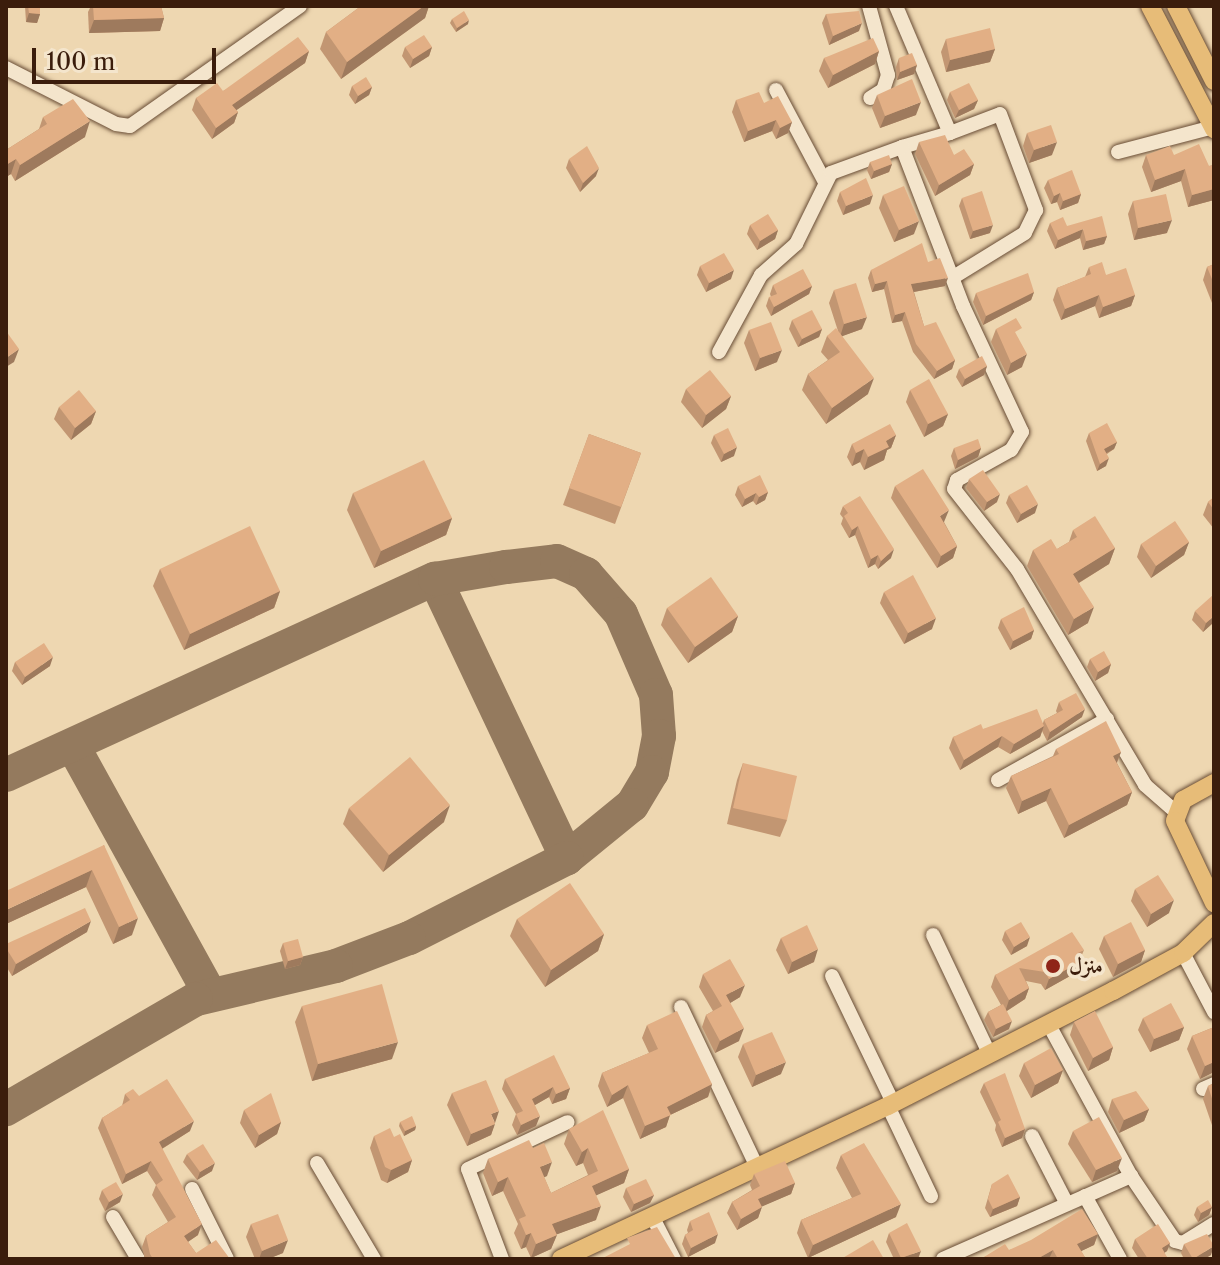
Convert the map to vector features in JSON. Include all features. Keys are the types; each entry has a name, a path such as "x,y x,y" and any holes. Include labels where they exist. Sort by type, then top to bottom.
{"main road":[{"path":"1150,6 1214,128"},
{"path":"1176,6 1210,61 1214,81"},
{"path":"1214,783 1183,800 1176,812 1177,827 1214,903"},
{"path":"561,1259 890,1105 1183,953 1214,923"}],"street":[{"path":"6,68 116,124 130,126 300,6"},
{"path":"869,6 888,75 883,90 870,98"},
{"path":"896,6 950,133"},
{"path":"776,90 825,182"},
{"path":"719,352 761,275 796,244 825,182 837,169 1000,114 1036,210 1025,233 955,276"},
{"path":"1118,152 1214,128"},
{"path":"902,147 1022,432 1011,450 957,480 954,489 1017,569 1153,797 1176,812"},
{"path":"998,780 1107,719"},
{"path":"933,935 989,1053"},
{"path":"1183,953 1214,1012"},
{"path":"832,976 931,1196"},
{"path":"681,1007 757,1167"},
{"path":"1048,1023 1131,1176 1175,1241 1183,1243 1214,1224"},
{"path":"502,1259 468,1169 568,1122"},
{"path":"1032,1136 1067,1204"},
{"path":"317,1163 374,1259"},
{"path":"943,1259 1131,1176"},
{"path":"192,1189 227,1259"},
{"path":"1085,1196 1120,1259"},
{"path":"113,1217 138,1259"},
{"path":"653,1218 674,1259"}],"building":[{"path":"28,6 40,6 40,14 29,13"},
{"path":"93,6 161,6 164,18 94,20"},
{"path":"361,6 424,6 347,62 326,32"},
{"path":"464,11 469,20 457,28 452,19"},
{"path":"859,11 862,23 833,36 826,14"},
{"path":"990,28 995,49 950,60 946,39"},
{"path":"424,35 432,47 413,59 405,47"},
{"path":"298,37 309,51 232,105 238,112 216,128 196,98 217,83 223,91"},
{"path":"873,38 879,51 833,75 824,58"},
{"path":"912,53 917,65 900,72 899,58"},
{"path":"366,77 372,87 358,96 352,86"},
{"path":"912,79 921,102 885,116 877,95"},
{"path":"969,83 978,100 959,110 950,92"},
{"path":"759,92 764,103 778,96 792,122 780,128 776,120 748,131 736,100"},
{"path":"73,99 90,121 20,165 16,159 6,165 6,150 47,124 43,117"},
{"path":"1051,125 1057,142 1034,150 1027,133"},
{"path":"945,135 954,155 964,149 974,164 939,185 919,142"},
{"path":"1199,144 1209,166 1214,165 1214,189 1192,195 1185,169 1155,180 1146,155 1170,146 1174,155"},
{"path":"587,146 599,168 583,183 569,159"},
{"path":"889,155 892,164 874,171 870,162"},
{"path":"1072,170 1081,194 1063,201 1060,193 1054,196 1048,180"},
{"path":"866,178 873,195 846,206 840,192"},
{"path":"904,186 919,221 899,230 883,195"},
{"path":"982,191 993,225 973,231 962,198"},
{"path":"1166,194 1172,220 1138,228 1133,201"},
{"path":"768,214 778,230 760,241 750,225"},
{"path":"1102,216 1107,236 1086,241 1083,229 1058,240 1050,223 1063,217 1067,226"},
{"path":"922,243 928,262 940,258 948,278 911,284 924,326 936,322 955,360 937,371 916,344 905,312 895,315 887,281 875,284 871,270"},
{"path":"724,253 734,270 709,283 700,266"},
{"path":"1102,262 1106,275 1126,268 1135,295 1103,307 1099,295 1065,309 1057,288 1091,274 1089,267"},
{"path":"1214,264 1214,284 1207,267"},
{"path":"803,269 812,286 774,307 769,297 777,294 773,285"},
{"path":"1028,273 1034,292 986,316 976,293"},
{"path":"856,283 867,317 844,324 834,290"},
{"path":"812,310 822,329 802,339 792,320"},
{"path":"1016,318 1022,328 1015,332 1027,354 1011,363 996,329"},
{"path":"771,322 782,350 760,358 749,330"},
{"path":"836,328 874,378 832,408 808,374 840,352 827,336"},
{"path":"6,331 19,349 6,358"},
{"path":"982,356 987,366 965,379 959,369"},
{"path":"710,370 731,396 706,415 686,389"},
{"path":"929,379 948,414 928,424 910,390"},
{"path":"79,390 96,411 75,428 59,407"},
{"path":"1107,423 1117,442 1104,449 1109,458 1100,464 1089,433"},
{"path":"890,424 896,435 886,441 889,447 868,457 864,449 856,453 852,444"},
{"path":"728,428 737,447 724,454 714,435"},
{"path":"589,434 641,453 621,507 569,488"},
{"path":"978,439 981,448 958,460 954,448"},
{"path":"424,460 452,518 381,551 353,493"},
{"path":"923,469 949,510 940,516 957,546 941,556 895,486"},
{"path":"983,470 1000,494 987,502 969,479"},
{"path":"760,475 768,492 759,497 756,493 745,499 738,486"},
{"path":"1027,485 1038,504 1021,514 1009,495"},
{"path":"860,496 894,549 881,561 878,555 871,559 858,526 852,530 844,516 848,513 843,506"},
{"path":"1095,516 1115,548 1073,574 1094,607 1074,619 1033,550 1051,539 1057,549 1077,537 1073,530"},
{"path":"1175,521 1189,542 1156,566 1141,544"},
{"path":"250,526 280,591 190,634 160,569"},
{"path":"913,575 936,618 908,633 884,592"},
{"path":"711,577 738,616 695,647 667,608"},
{"path":"1213,595 1214,616 1206,623 1195,611"},
{"path":"1024,607 1034,630 1013,641 1001,619"},
{"path":"44,643 53,657 25,677 15,662"},
{"path":"1104,651 1111,664 1098,672 1090,659"},
{"path":"1076,693 1085,709 1050,732 1044,720 1063,710 1059,702"},
{"path":"1037,709 1044,726 1014,744 1002,736 964,760 953,737 981,724 983,729"},
{"path":"1106,721 1121,752 1113,756 1132,792 1069,825 1051,788 1022,801 1011,776 1059,754 1056,749"},
{"path":"410,757 450,805 389,855 349,808"},
{"path":"743,763 797,776 787,820 733,808"},
{"path":"104,845 138,918 119,927 92,870 6,910 6,891"},
{"path":"1158,875 1174,900 1151,914 1135,889"},
{"path":"570,883 604,934 551,970 517,919"},
{"path":"85,908 91,921 16,964 6,944"},
{"path":"1021,922 1030,937 1014,947 1005,931"},
{"path":"1131,922 1145,950 1118,964 1104,936"},
{"path":"807,925 818,949 792,962 781,938"},
{"path":"1072,932 1084,950 1078,953 1084,960 1049,979 1045,972 1019,968 1029,988 1009,1000 995,975"},
{"path":"298,939 303,957 288,961 283,943"},
{"path":"730,959 745,985 726,995 744,1028 720,1041 706,1015 722,1006 703,974"},
{"path":"382,984 398,1042 318,1064 302,1006"},
{"path":"1171,1003 1184,1027 1154,1039 1143,1018"},
{"path":"1003,1004 1012,1021 996,1029 988,1012"},
{"path":"677,1011 712,1084 667,1107 671,1115 645,1126 628,1085 612,1095 602,1073 658,1049 647,1025"},
{"path":"1095,1011 1113,1047 1093,1058 1074,1022"},
{"path":"1214,1027 1214,1062 1205,1066 1192,1036"},
{"path":"772,1032 786,1062 756,1075 743,1044"},
{"path":"1051,1048 1063,1070 1035,1085 1024,1063"},
{"path":"554,1055 570,1088 556,1094 553,1087 532,1099 540,1116 521,1125 516,1114 523,1111 505,1079"},
{"path":"1005,1073 1025,1129 1005,1138 998,1122 1001,1120 984,1083"},
{"path":"167,1079 194,1121 159,1142 202,1224 184,1236 196,1253 216,1240 230,1259 153,1259 146,1236 176,1217 156,1185 163,1180 151,1161 126,1174 102,1118 130,1100 125,1094 133,1089 139,1096"},
{"path":"486,1080 499,1111 491,1114 495,1124 471,1134 452,1093"},
{"path":"1214,1083 1214,1105 1208,1086"},
{"path":"1136,1091 1149,1109 1124,1120 1112,1099"},
{"path":"271,1093 281,1122 259,1135 244,1110"},
{"path":"603,1110 629,1169 592,1186 601,1206 552,1224 557,1235 536,1244 531,1233 526,1235 519,1219 526,1216 508,1177 498,1182 488,1159 529,1140 533,1148 544,1143 552,1162 540,1167 551,1193 598,1171 588,1148 582,1152 569,1129"},
{"path":"412,1116 416,1126 405,1131 400,1122"},
{"path":"1099,1117 1122,1158 1096,1170 1073,1131"},
{"path":"390,1128 394,1137 400,1134 412,1160 391,1170 385,1167 374,1136"},
{"path":"864,1143 901,1204 813,1245 801,1220 861,1194 841,1155"},
{"path":"203,1144 215,1163 200,1172 187,1154"},
{"path":"785,1161 795,1183 758,1199 762,1207 741,1219 732,1202 760,1186 754,1174"},
{"path":"1008,1174 1020,1197 993,1209 988,1199 992,1184"},
{"path":"646,1179 654,1195 634,1204 626,1188"},
{"path":"116,1182 123,1194 109,1202 102,1190"},
{"path":"1208,1200 1212,1207 1201,1213 1197,1207"},
{"path":"1082,1209 1098,1234 1077,1244 1086,1259 1058,1259 1053,1250 1037,1259 985,1259 1005,1244 1009,1250 1031,1240"},
{"path":"709,1212 718,1234 691,1248 685,1235 693,1230 690,1221"},
{"path":"278,1214 288,1240 262,1251 251,1224"},
{"path":"907,1223 921,1251 901,1258 889,1233"},
{"path":"1158,1224 1170,1243 1162,1248 1168,1259 1148,1259 1135,1239"},
{"path":"657,1227 676,1259 601,1259 630,1244 627,1238"},
{"path":"1207,1234 1214,1246 1193,1259 1184,1244"},
{"path":"873,1240 884,1259 841,1259"}],"taxiway":[{"path":"6,775 435,579 506,567 557,561 586,574 621,614 656,695 659,736 652,772 632,805 567,858 409,938 336,966 196,999 6,1109"},
{"path":"435,579 567,858"},
{"path":"73,746 210,994"}],"place":[{"name":"منزل","path":"1053,966"}]}
